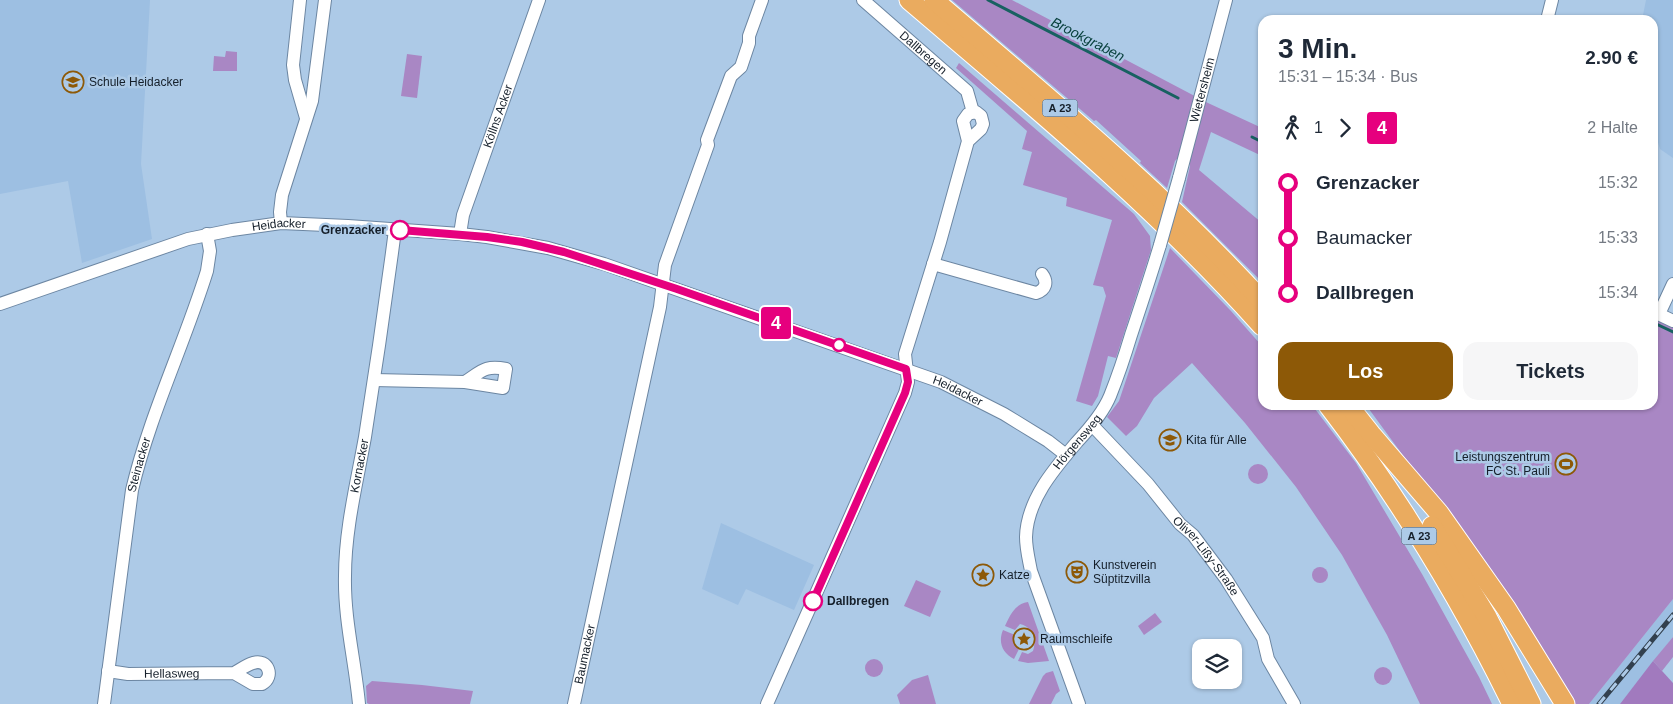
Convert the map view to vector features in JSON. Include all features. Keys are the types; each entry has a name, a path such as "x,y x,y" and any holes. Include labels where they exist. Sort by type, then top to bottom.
{"highway":[{"name":"A 23","path":"909,0 1112,175 1225,285 1258,322"},
{"name":"A 23","path":"934,0 1125,164 1258,297"},
{"name":"A 23","path":"1332,410 1357,443 1434,558 1474,628 1512,704"},
{"name":"A 23","path":"1352,410 1371,434 1442,540 1487,617 1530,704"},
{"path":"1371,434 1439,513 1506,608 1565,704"},
{"path":"1535,655 1558,704"}],"street":[{"path":"300,0 293,65 295,80 306,118"},
{"path":"281,223 282,195 312,101 326,0"},
{"name":"Köllns Acker","path":"460,234 465,209 539,0"},
{"name":"Baumacker","path":"574,704 660,307 665,265 708,145 707,140 731,76 741,67 749,43 749,36 762,0"},
{"name":"Dallbregen","path":"767,704 905,393 908,382 905,354 968,141 963,121 968,114 973,112 967,91 863,0"},
{"name":"Wietersheim","path":"1179,178 1226,0"},
{"path":"1548,15 1552,0"},
{"name":"Hörgensweg","path":"1079,704 1036,586 1027,551 1026,536 1029,520 1034,504 1046,483 1066,455 1092,425 1109,398 1160,245 1179,178"},
{"name":"Heidacker","path":"0,304 188,239 207,234 281,223 460,234 522,242 564,252 662,284 941,382 1004,414 1048,441 1066,455"},
{"name":"Kornacker","path":"359,704 357,677 348,623 345,573 348,536 374,380 395,230"},
{"name":"Steinacker","path":"104,704 132,490 149,429 207,270 210,251 207,234"},
{"path":"933,264 1036,293 1045,286 1045,279 1042,274"},
{"path":"1658,309 1673,284"},
{"path":"1658,313 1673,320"},
{"path":"374,380 465,382"},
{"name":"Oliver-Lißy-Straße","path":"1092,425 1148,484 1180,524 1193,535 1226,579 1263,638 1268,658 1294,704"},
{"name":"Hellasweg","path":"108,671 128,674 234,674"}],"shaded area":[{"name":"Schule Heidacker","path":"0,0 150,0 141,164 152,239 82,263 68,181 0,194"},
{"path":"952,0 1012,0 1208,103 1258,126 1258,154 1211,132 1199,170 1258,220 1258,278 1182,202 1190,166 1188,154 1183,152 1175,161 1167,188 1140,163 1141,161 1096,120 1094,121"},
{"path":"1646,0 1673,0 1673,158 1660,149 1658,142 1658,15 1643,15"},
{"path":"226,51 237,52 237,71 213,71 214,56 225,57"},
{"path":"407,54 422,56 417,98 401,96"},
{"path":"959,63 1134,214 1150,236 1151,250 1116,358 1108,356 1098,396 1092,406 1076,401 1106,296 1103,287 1093,285 1112,220 1066,206 1067,198 1023,185 1032,152 1022,149 1027,131 956,68"},
{"path":"1170,248 1258,341 1258,410 1316,410 1356,463 1422,574 1492,704 1420,704 1387,635 1342,555 1296,487 1245,423 1192,363 1154,398 1137,426 1126,436 1107,417 1119,401"},
{"name":"Leistungszentrum FC St. Pauli","path":"1658,318 1673,326 1673,599 1589,704 1574,704 1435,499 1370,410 1658,410"},
{"path":"1258,464 1265,467 1268,474 1265,481 1258,484 1251,481 1248,474 1251,467"},
{"path":"721,523 814,565 794,610 746,589 738,605 702,589"},
{"path":"1317,567 1323,567 1328,572 1326,581 1317,583 1312,578 1312,572"},
{"path":"916,580 941,591 930,617 904,606"},
{"path":"1673,599 1673,637 1620,704 1589,704"},
{"path":"1028,602 1049,661 1028,663 1018,661 1022,652 1028,654 1033,651 1034,638 1024,625 1020,624 1015,630 1005,626 1016,608"},
{"path":"1155,613 1162,622 1144,635 1138,626"},
{"path":"1003,630 1015,635 1015,641 1020,647 1014,659 1002,647"},
{"path":"1673,637 1673,657 1662,671 1653,661"},
{"path":"874,659 880,662 883,668 880,674 874,677 868,674 865,668 868,662"},
{"path":"1653,661 1673,683 1673,704 1620,704"},
{"path":"1379,667 1387,667 1392,672 1390,683 1379,685 1374,680 1374,672"},
{"path":"1053,671 1060,691 1056,694 1051,704 1029,704 1043,676"},
{"path":"928,675 936,704 900,704 897,695 912,680"},
{"path":"372,681 473,691 470,704 369,704 367,703 366,686"}],"waterway":[{"name":"Brookgraben","path":"988,0 1178,98"},
{"name":"Brookgraben","path":"1252,137 1258,140"},
{"name":"Brookgraben","path":"1658,325 1673,332"}],"railway":[{"path":"1599,704 1673,615"}],"bus line":[{"name":"4","path":"400,230 487,237 522,242 564,252 604,264 906,369 908,382 905,393 813,601"}],"place":[{"name":"Schule Heidacker","path":"73,82"},
{"name":"Grenzacker","path":"400,230"},
{"name":"Kita für Alle","path":"1170,440"},
{"name":"Leistungszentrum FC St. Pauli","path":"1566,464"},
{"name":"Kunstverein Süptitzvilla","path":"1077,572"},
{"name":"Katze","path":"983,575"},
{"name":"Dallbregen","path":"813,601"},
{"name":"Raumschleife","path":"1024,639"}]}
